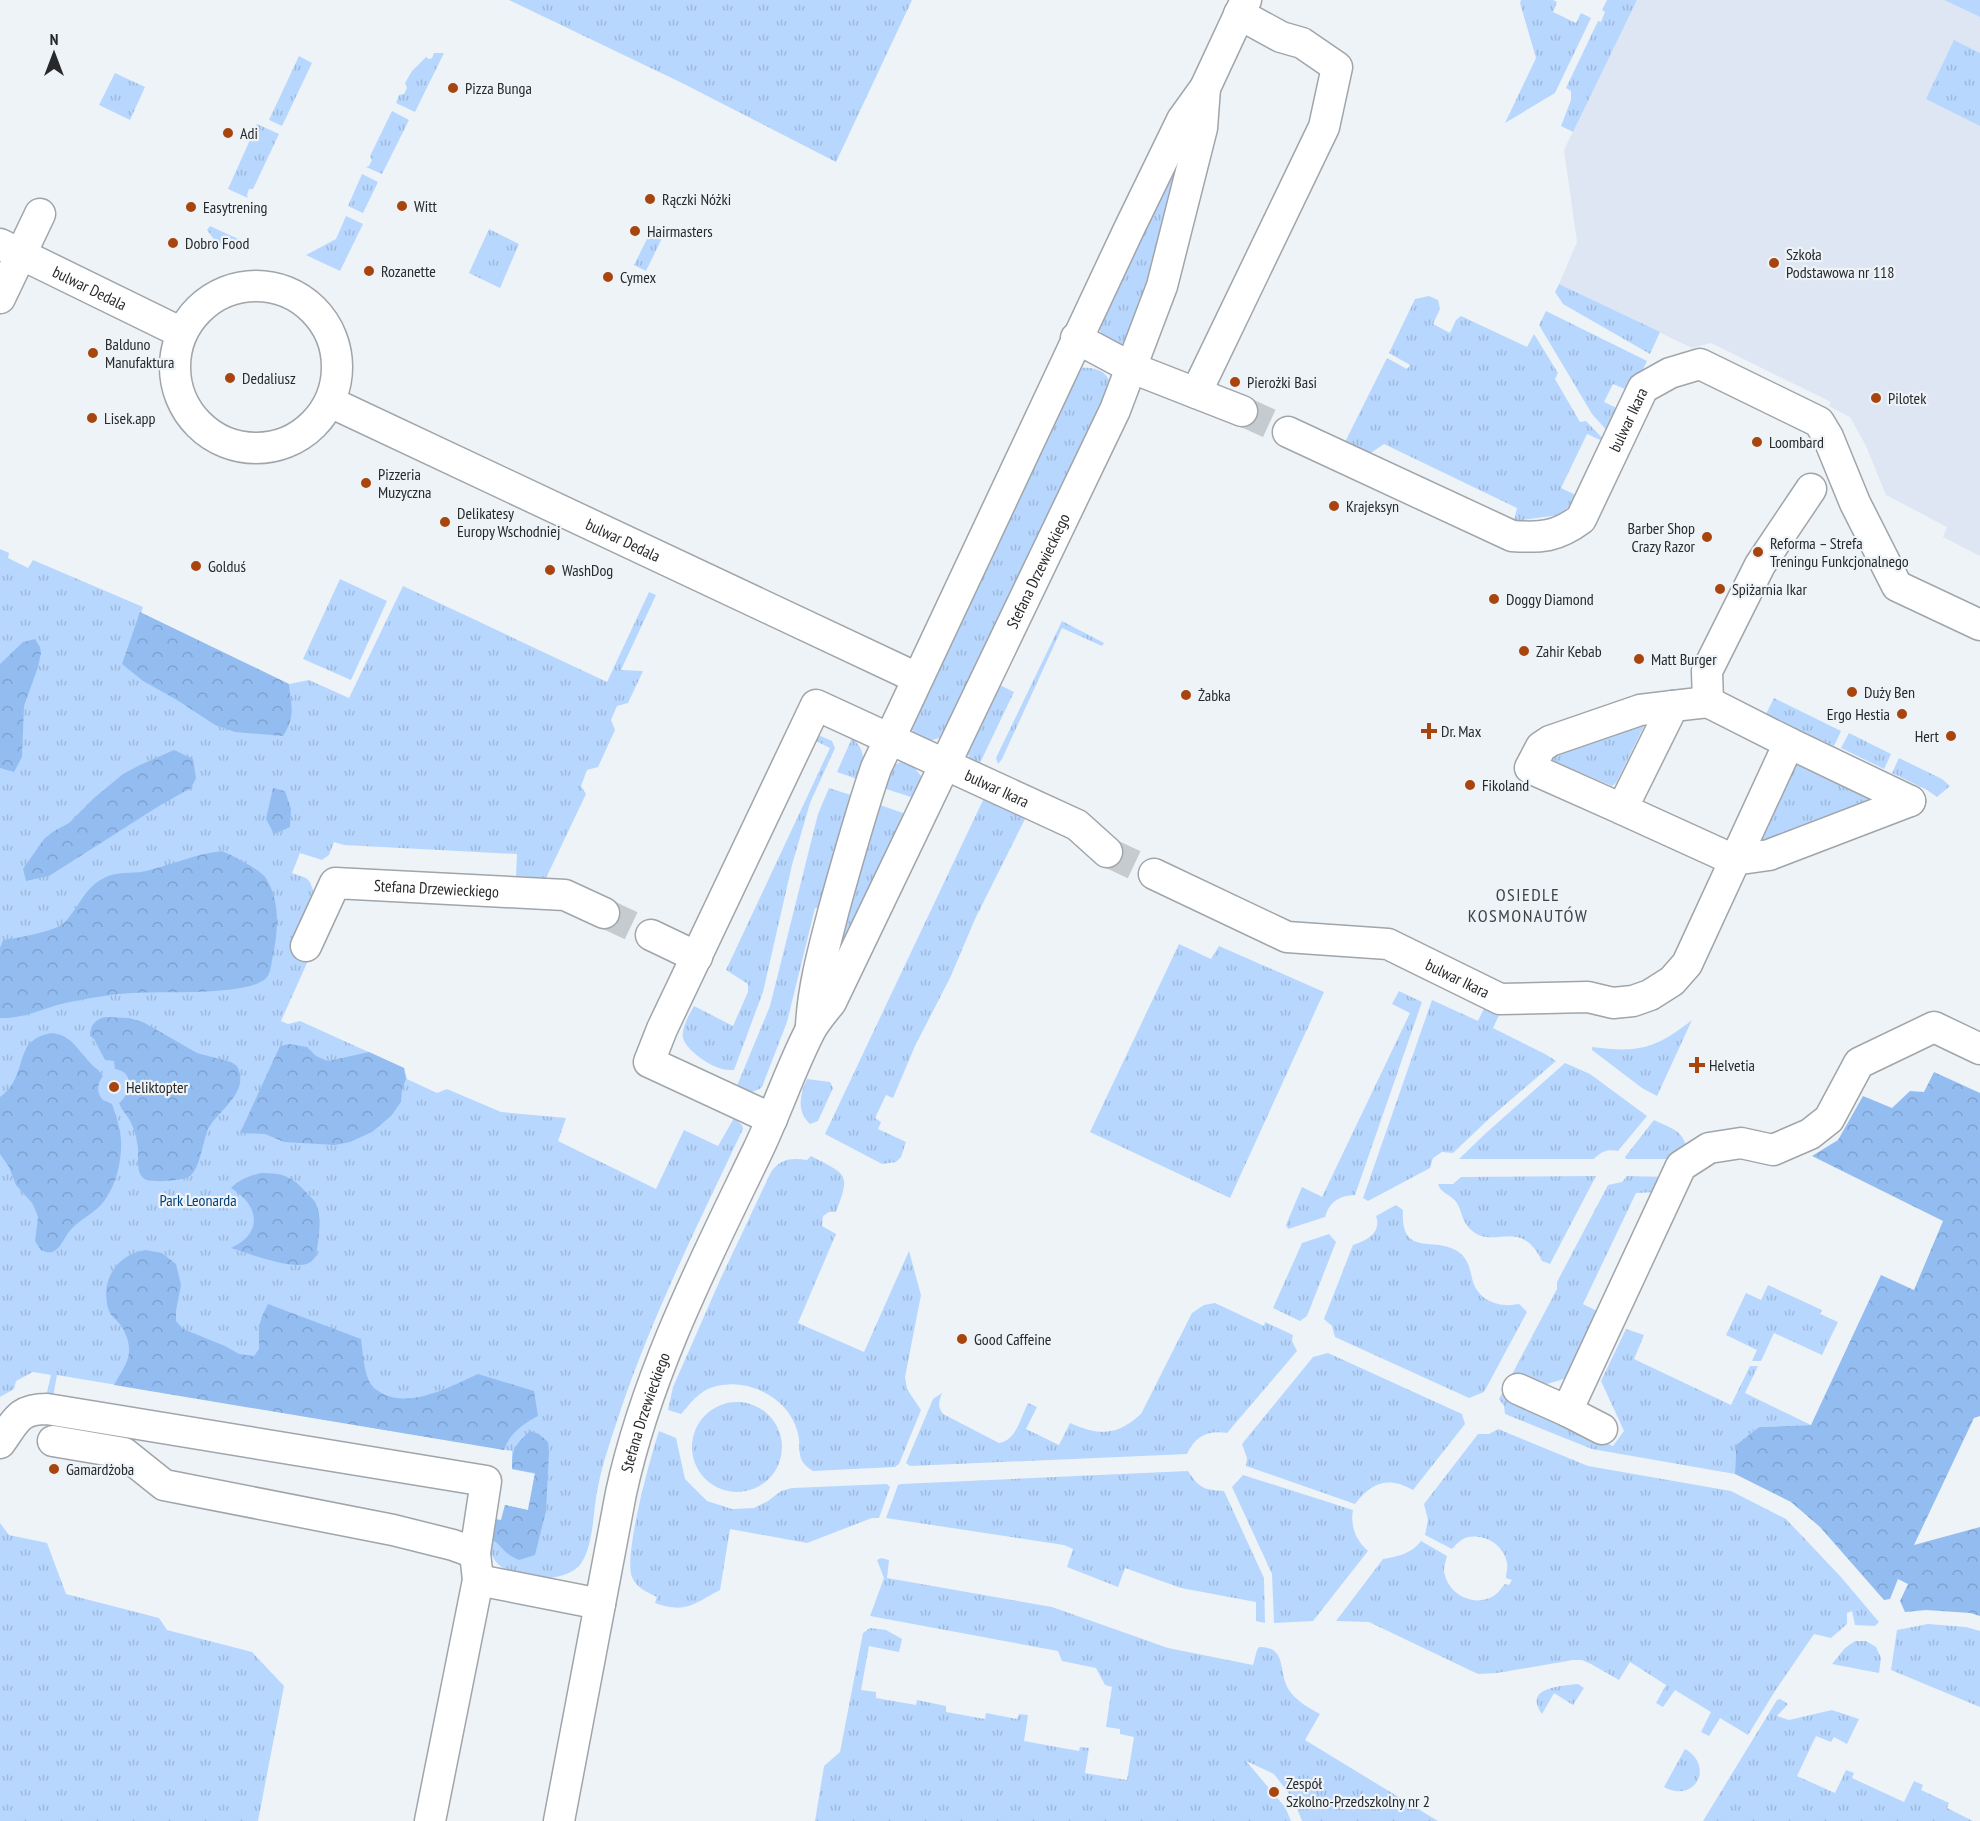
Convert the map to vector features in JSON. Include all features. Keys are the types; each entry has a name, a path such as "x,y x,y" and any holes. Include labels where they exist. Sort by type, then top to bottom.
{"street":[{"name":"Stefana Drzewieckiego","path":"810,1029 814,990 859,815 876,768 1076,338 1182,120 1205,88 1242,7"},
{"path":"1196,393 1324,127 1337,67 1302,43 1281,37 1242,7"},
{"name":"Stefana Drzewieckiego","path":"559,1821 619,1502 632,1447 654,1381 675,1329 772,1119 810,1029 831,1002 1115,410 1162,286 1202,128 1205,88"},
{"path":"0,298 11,249 40,214"},
{"name":"bulwar Dedala","path":"11,249 182,333"},
{"path":"254,286 280,289 301,299 318,314 331,334 337,356 337,379 330,402 317,422 298,437 276,446 252,449 228,444 207,433 188,413 177,388 175,360 182,333 205,303 228,290 254,286"},
{"path":"1076,338 1131,368 1242,411"},
{"name":"bulwar Ikara","path":"1288,432 1512,536 1532,538 1551,536 1568,529 1581,519 1643,388 1670,373 1700,364 1819,422 1828,437 1855,503 1897,586 1980,625"},
{"name":"bulwar Dedala","path":"330,402 917,678"},
{"path":"1708,702 1707,672 1711,663 1760,565 1811,489"},
{"path":"1708,702 1910,801 1769,855 1734,860 1530,768 1541,747 1550,741 1640,710 1708,702"},
{"name":"bulwar Ikara","path":"697,957 816,705 1077,825 1107,852"},
{"path":"1622,809 1673,705"},
{"name":"bulwar Ikara","path":"1154,874 1287,938 1388,944 1500,999 1588,998 1613,1003 1633,1001 1650,995 1678,974 1686,964 1789,743"},
{"name":"Stefana Drzewieckiego","path":"306,946 335,883 565,895 604,913"},
{"path":"651,935 697,957 662,1029 649,1062 772,1119"},
{"path":"1567,1411 1682,1166 1709,1148 1741,1143 1773,1150 1810,1134 1829,1119 1859,1063 1934,1027 1980,1049"},
{"path":"1518,1389 1602,1429"},
{"path":"0,1443 12,1424 22,1414 33,1409 90,1416 486,1481 476,1566 430,1821"},
{"path":"86,1446 90,1416"},
{"path":"53,1441 124,1453 164,1485 393,1530 453,1545 476,1566 600,1604"}],"shaded area":[{"name":"Szkoła Podstawowa nr 118","path":"1637,0 1944,0 1980,17 1980,556 1943,537 1947,527 1886,495 1866,446 1850,417 1829,406 1831,402 1711,343 1692,348 1559,284 1577,242 1564,150"}],"green space":[{"path":"509,0 912,0 836,162 682,83"},
{"path":"1521,0 1553,0 1557,2 1553,12 1576,23 1581,13 1591,18 1555,93 1505,123 1536,58"},
{"path":"1607,0 1637,0 1573,132 1561,126 1571,100 1571,91 1566,88 1598,21 1601,22 1605,12 1602,10"},
{"path":"1944,0 1980,0 1980,17"},
{"path":"1954,40 1980,53 1980,126 1926,99"},
{"path":"434,53 444,53 415,112 396,103 399,95 404,94 407,88 405,83 412,71 426,57 432,58"},
{"path":"299,56 312,63 282,126 269,120"},
{"path":"115,73 145,87 130,120 99,105"},
{"path":"392,111 409,120 382,174 366,167 372,160 370,156"},
{"path":"257,124 279,134 253,189 249,189 248,198 228,189"},
{"path":"1180,155 1162,254 1125,343 1119,345 1101,335 1099,323"},
{"path":"362,174 378,182 363,213 348,206"},
{"path":"346,216 363,224 340,271 306,255 336,239"},
{"path":"654,225 666,230 646,271 634,265"},
{"path":"210,226 249,244 246,251 216,242 207,230"},
{"path":"489,229 519,244 500,288 469,273"},
{"path":"1559,284 1660,332 1650,354 1563,304 1555,292"},
{"path":"1429,296 1438,300 1440,309 1433,324 1450,333 1456,320 1461,316 1527,347 1534,334 1558,373 1555,379 1580,422 1586,421 1607,443 1587,434 1561,488 1580,497 1559,515 1514,521 1517,508 1384,444 1362,459 1341,450 1387,358 1407,369 1410,365 1389,353 1415,299"},
{"path":"1546,311 1647,361 1632,392 1613,384 1604,402 1623,411 1611,435 1592,414 1539,325"},
{"path":"1081,368 1091,368 1104,373 1111,386 945,735 929,740 920,738 909,725 1072,373"},
{"name":"Park Leonarda","path":"0,549 9,553 8,558 28,568 33,560 143,607 141,613 289,684 309,680 349,698 403,586 607,682 649,592 656,595 621,670 643,671 628,703 617,706 611,720 615,730 598,767 587,770 581,786 586,794 546,878 516,876 517,854 344,845 334,842 329,855 322,860 300,853 292,873 306,878 314,893 311,954 281,1021 288,1024 300,1021 404,1068 407,1079 437,1093 447,1089 501,1112 566,1118 558,1141 656,1189 684,1130 718,1146 734,1118 742,1125 743,1129 677,1269 633,1376 602,1468 589,1545 582,1562 574,1570 550,1578 521,1576 498,1564 492,1555 490,1542 494,1519 501,1520 505,1505 528,1510 535,1474 512,1469 512,1451 57,1375 53,1397 46,1397 51,1375 33,1372 16,1381 14,1389 0,1397"},
{"path":"340,579 387,601 351,680 303,659"},
{"path":"140,612 289,684 291,717 283,736 235,732 215,725 143,681 122,664"},
{"path":"1062,621 1104,643 1102,646 1062,628 998,764 996,758"},
{"path":"35,639 41,653 24,706 22,757 14,772 0,768 0,664 23,642"},
{"path":"1000,685 1014,692 979,765 971,762 967,752 985,706"},
{"path":"1774,698 1841,731 1834,746 1766,714"},
{"path":"1645,724 1616,783 1612,786 1549,759 1546,754"},
{"path":"1849,733 1891,754 1884,769 1841,748"},
{"path":"816,734 832,741 835,748 810,803 792,865 763,992 734,1070 721,1069 704,1060 688,1047 683,1038 684,1026 694,1006 733,1026 748,992 748,984 726,970 830,748 812,739"},
{"path":"852,738 860,747 863,757 860,780 837,772"},
{"path":"174,750 193,759 196,778 191,788 49,876 26,881 23,869 44,839 69,823 123,774"},
{"path":"1800,758 1869,795 1870,800 1762,842 1760,839"},
{"path":"1899,758 1942,779 1950,786 1937,797 1892,773"},
{"path":"901,762 913,766 922,777 917,799 880,787 894,765"},
{"path":"273,788 285,791 291,809 290,827 274,834 266,819"},
{"path":"829,788 854,796 819,908 815,908 787,1022 762,1087 749,1092 743,1091 736,1088 770,1006 818,814"},
{"path":"984,798 1025,819 975,919 950,978 915,1046 893,1098 886,1095 875,1118 881,1122 878,1129 906,1142 901,1157 896,1162 882,1164 825,1134"},
{"path":"874,803 909,815 843,950 838,950"},
{"path":"222,851 264,876 275,899 276,940 271,968 264,980 253,985 221,991 104,996 65,1003 29,1014 0,1018 0,948 3,940 36,934 60,926 92,887 109,876 146,871"},
{"path":"1179,944 1211,959 1219,946 1324,992 1230,1198 1090,1132"},
{"path":"1399,991 1422,1002 1355,1195 1336,1200 1325,1217 1288,1229 1286,1225 1302,1187 1322,1197 1410,1013 1392,1004"},
{"path":"1432,1000 1478,1021 1487,1002 1502,1009 1493,1028 1556,1061 1453,1153 1442,1152 1433,1158 1430,1168 1368,1201 1363,1198"},
{"path":"105,1017 129,1018 143,1022 197,1053 231,1062 237,1066 240,1084 237,1092 208,1129 199,1161 187,1178 154,1181 142,1177 138,1166 135,1133 119,1103 128,1089 128,1078 126,1074 115,1069 114,1061 105,1060 94,1039 90,1036 94,1023"},
{"path":"1692,1020 1657,1096 1642,1088 1592,1050 1592,1047 1635,1049 1646,1047 1679,1030"},
{"path":"52,1033 72,1042 103,1076 99,1082 98,1091 103,1100 112,1104 120,1131 121,1150 115,1181 106,1199 68,1233 58,1249 46,1252 41,1250 35,1241 38,1217 35,1209 16,1185 9,1167 0,1154 0,1097 15,1079 25,1050 39,1037"},
{"path":"289,1044 307,1047 316,1056 328,1061 369,1052 404,1068 406,1079 401,1102 391,1116 372,1132 350,1142 335,1145 284,1142 265,1134 240,1133 280,1046"},
{"path":"1565,1063 1590,1074 1647,1116 1618,1151 1605,1151 1594,1159 1459,1159 1486,1133"},
{"path":"1934,1072 1980,1093 1980,1416 1974,1418 1914,1545 1980,1527 1980,1616 1970,1613 1926,1610 1905,1612 1900,1601 1908,1584 1898,1579 1890,1599 1884,1600 1820,1527 1791,1502 1735,1474 1736,1445 1759,1427 1811,1425 1881,1275 1914,1290 1943,1221 1812,1156 1838,1140 1863,1096 1892,1108 1910,1091 1924,1092"},
{"path":"807,1079 830,1082 833,1088 818,1121 810,1124 801,1108"},
{"path":"1654,1120 1679,1134 1687,1150 1677,1159 1626,1159 1625,1157"},
{"path":"811,1156 839,1172 844,1182 836,1212 829,1212 823,1216 822,1226 836,1234 798,1323 864,1352 909,1251 921,1295 905,1377 907,1389 921,1410 899,1464 895,1467 813,1471 801,1458 799,1436 792,1418 775,1399 751,1387 726,1385 713,1387 699,1395 681,1414 668,1410 673,1387 771,1172 783,1162 792,1159 807,1160"},
{"path":"261,1173 281,1175 291,1179 315,1203 320,1222 319,1237 316,1256 309,1263 292,1265 231,1248 249,1235 254,1219 247,1202 231,1188 245,1178"},
{"path":"1596,1176 1550,1264 1542,1261 1533,1247 1524,1240 1506,1236 1488,1237 1479,1235 1470,1229 1457,1203 1441,1190 1438,1184 1453,1184 1461,1177"},
{"path":"1627,1176 1667,1177 1658,1192 1636,1193 1583,1304 1601,1313 1567,1378 1547,1384 1517,1381 1510,1399 1613,1446 1624,1431 1601,1381 1626,1329 1644,1335 1634,1359 1731,1405 1750,1366 1758,1366 1745,1393 1811,1425 1759,1427 1736,1445 1735,1474 1592,1449 1505,1414 1504,1406 1499,1399 1608,1185 1622,1182"},
{"path":"1396,1205 1403,1210 1407,1235 1414,1241 1441,1245 1460,1253 1468,1263 1476,1289 1486,1299 1498,1304 1519,1304 1527,1312 1484,1392 1469,1398 1335,1337 1332,1326 1324,1319 1353,1245 1372,1235 1377,1227 1376,1216"},
{"path":"1329,1234 1336,1242 1307,1316 1300,1321 1273,1308 1302,1243"},
{"path":"146,1250 162,1253 176,1264 181,1285 176,1321 183,1329 239,1354 254,1356 259,1349 259,1327 268,1304 361,1339 368,1379 374,1388 386,1395 412,1398 426,1395 478,1374 534,1391 538,1416 527,1422 509,1439 504,1450 114,1385 129,1355 129,1347 128,1339 122,1328 109,1311 106,1300 108,1280 118,1263 126,1257"},
{"path":"1768,1285 1822,1310 1820,1314 1838,1322 1822,1355 1774,1333 1761,1361 1752,1361 1757,1350 1726,1335 1746,1293 1761,1300"},
{"path":"1215,1303 1264,1326 1265,1322 1293,1335 1292,1341 1297,1351 1227,1433 1214,1432 1203,1436 1194,1443 1187,1454 910,1466 906,1463 933,1399 942,1393 939,1403 943,1414 999,1443 1010,1438 1014,1433 1028,1403 1037,1407 1026,1429 1059,1445 1070,1423 1099,1432 1124,1427 1141,1414 1192,1313 1204,1305"},
{"path":"1328,1353 1462,1414 1465,1424 1413,1490 1388,1482 1374,1486 1355,1504 1246,1466 1247,1458 1242,1444 1313,1357"},
{"path":"737,1402 754,1406 769,1415 778,1430 782,1447 778,1464 769,1479 754,1488 737,1492 720,1488 705,1479 696,1464 692,1447 696,1430 705,1415 720,1406"},
{"path":"1498,1429 1588,1466 1731,1491 1786,1519 1840,1576 1879,1622 1875,1626 1855,1625 1852,1611 1847,1613 1847,1624 1831,1638 1814,1634 1748,1735 1720,1718 1709,1736 1701,1732 1711,1712 1675,1690 1663,1707 1656,1703 1666,1685 1630,1662 1619,1680 1582,1660 1478,1674 1369,1622 1336,1621 1383,1559 1409,1552 1421,1541 1447,1556 1444,1570 1446,1579 1450,1586 1463,1597 1471,1600 1487,1599 1496,1594 1505,1584 1509,1585 1512,1580 1506,1578 1505,1556 1491,1541 1470,1537 1462,1540 1452,1549 1425,1535 1428,1520 1424,1504 1478,1434 1489,1434"},
{"path":"530,1431 539,1434 548,1442 546,1511 535,1555 519,1560 509,1555 490,1539 494,1519 501,1520 505,1505 528,1510 535,1473 512,1469 512,1462 515,1447"},
{"path":"659,1431 676,1438 685,1479 707,1501 732,1509 754,1508 781,1491 792,1488 887,1484 890,1487 879,1518 872,1518 807,1543 730,1529 720,1590 689,1606 674,1608 655,1603 657,1597 636,1584 630,1566 634,1528"},
{"path":"1188,1471 1203,1487 1224,1491 1264,1578 1265,1623 1256,1621 1256,1602 1181,1588 1125,1568 1118,1587 1067,1567 1073,1549 1064,1545 886,1518 898,1485 901,1484"},
{"path":"1243,1475 1353,1510 1352,1522 1355,1533 1368,1551 1313,1621 1274,1623 1272,1574 1232,1487"},
{"path":"0,1523 9,1535 47,1543 66,1594 159,1618 167,1630 252,1652 284,1686 258,1821 0,1821"},
{"path":"881,1558 889,1560 887,1578 1052,1607 1168,1648 1253,1665 1259,1647 1268,1648 1278,1656 1286,1684 1292,1694 1320,1714 1305,1740 1438,1821 1302,1821 1293,1799 1274,1774 1246,1761 1285,1807 1291,1821 815,1821 824,1766 840,1752 863,1633 870,1628 886,1630 902,1639 899,1652 869,1646 861,1690 876,1692 876,1698 916,1705 917,1700 946,1706 946,1712 985,1719 986,1713 1017,1719 1019,1714 1028,1715 1024,1741 1079,1751 1080,1747 1089,1748 1085,1773 1127,1780 1134,1737 1120,1734 1120,1729 1106,1727 1112,1687 1105,1685 1096,1668 1062,1661 1058,1651 870,1616 884,1578 877,1560"},
{"path":"1928,1624 1966,1627 1980,1631 1980,1707 1891,1670 1897,1630"},
{"path":"1855,1641 1866,1641 1876,1647 1881,1658 1879,1673 1832,1664 1845,1648"},
{"path":"1578,1684 1584,1688 1573,1705 1554,1693 1542,1714 1537,1705 1540,1693 1554,1687"},
{"path":"1780,1699 1788,1704 1777,1716 1789,1720 1832,1710 1859,1719 1847,1744 1834,1737 1831,1742 1816,1736 1797,1776 1835,1793 1846,1770 1854,1773 1852,1778 1904,1802 1914,1781 1923,1785 1921,1790 1949,1803 1947,1808 1973,1821 1703,1821 1777,1700"},
{"path":"1685,1749 1694,1756 1699,1764 1700,1773 1697,1781 1685,1791 1675,1791 1664,1787"}],"tunnel":[{"path":"1242,411 1288,432"},
{"path":"1107,852 1154,874"},
{"path":"604,913 651,935"}],"place":[{"name":"Pizza Bunga","path":"453,88"},
{"name":"Adi","path":"228,133"},
{"name":"Rączki Nóżki","path":"650,199"},
{"name":"Witt","path":"402,206"},
{"name":"Easytrening","path":"191,207"},
{"name":"Hairmasters","path":"635,231"},
{"name":"Dobro Food","path":"173,243"},
{"name":"Szkoła Podstawowa nr 118","path":"1774,263"},
{"name":"Rozanette","path":"369,271"},
{"name":"Cymex","path":"608,277"},
{"name":"Balduno Manufaktura","path":"93,353"},
{"name":"Dedaliusz","path":"230,378"},
{"name":"Pierożki Basi","path":"1235,382"},
{"name":"Pilotek","path":"1876,398"},
{"name":"Lisek.app","path":"92,418"},
{"name":"Loombard","path":"1757,442"},
{"name":"Pizzeria Muzyczna","path":"366,483"},
{"name":"Krajeksyn","path":"1334,506"},
{"name":"Delikatesy Europy Wschodniej","path":"445,522"},
{"name":"Barber Shop Crazy Razor","path":"1707,537"},
{"name":"Reforma – Strefa Treningu Funkcjonalnego","path":"1758,552"},
{"name":"Golduś","path":"196,566"},
{"name":"WashDog","path":"550,570"},
{"name":"Spiżarnia Ikar","path":"1720,589"},
{"name":"Doggy Diamond","path":"1494,599"},
{"name":"Zahir Kebab","path":"1524,651"},
{"name":"Matt Burger","path":"1639,659"},
{"name":"Duży Ben","path":"1852,692"},
{"name":"Żabka","path":"1186,695"},
{"name":"Ergo Hestia","path":"1902,714"},
{"name":"Dr. Max","path":"1429,731"},
{"name":"Hert","path":"1951,736"},
{"name":"Fikoland","path":"1470,785"},
{"name":"Helvetia","path":"1697,1065"},
{"name":"Heliktopter","path":"114,1087"},
{"name":"Good Caffeine","path":"962,1339"},
{"name":"Gamardżoba","path":"54,1469"},
{"name":"Zespół Szkolno-Przedszkolny nr 2","path":"1274,1792"}],"district":[{"name":"OSIEDLE KOSMONAUTÓW","path":"1528,905"}]}
